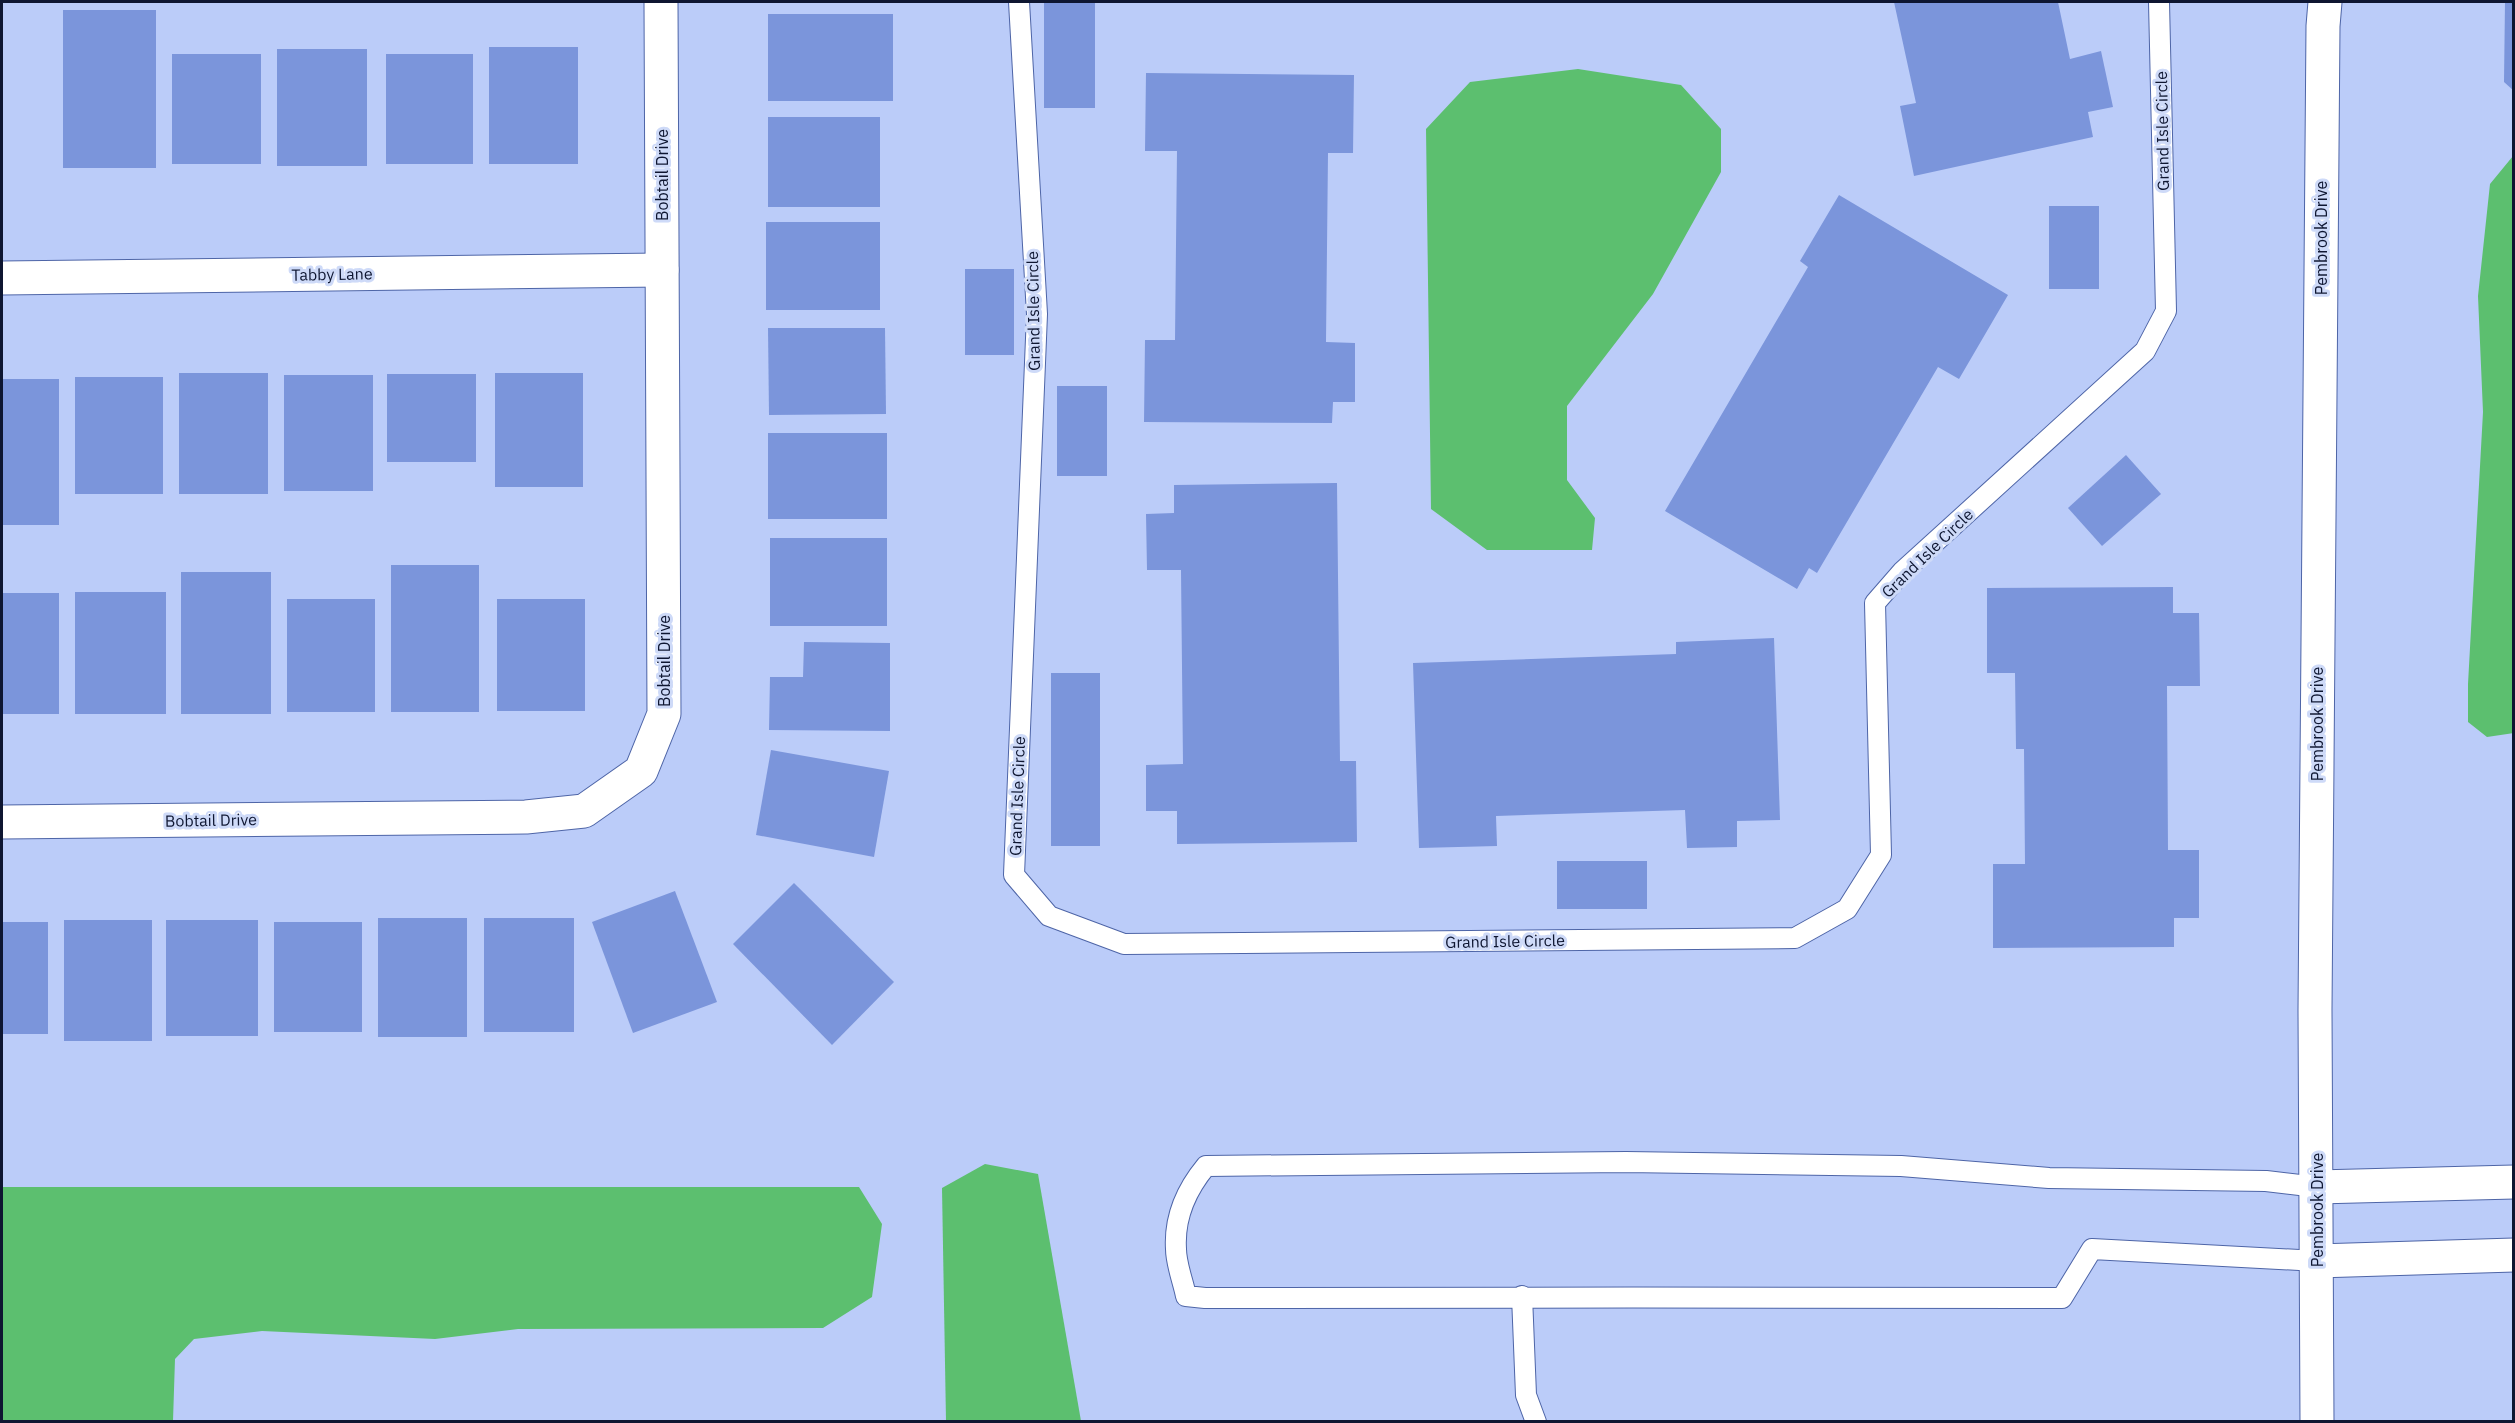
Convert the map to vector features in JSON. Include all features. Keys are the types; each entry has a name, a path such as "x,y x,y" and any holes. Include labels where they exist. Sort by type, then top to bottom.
{"street":[{"name":"Bobtail Drive","path":"2,822 526,817 584,811 641,771 664,714 661,2"},
{"name":"Pembrook Drive","path":"2317,1422 2315,1010 2323,10"},
{"name":"Tabby Lane","path":"2,278 662,270"},
{"path":"2317,1187 2514,1182"},
{"path":"2317,1261 2514,1256"}],"lane":[{"name":"Grand Isle Circle","path":"1019,2 1037,314 1014,875 1049,915 1124,944 1136,944 1795,938 1847,909 1881,855 1875,603 1902,572 2145,351 2166,311 2159,2"},
{"path":"2317,1187 2266,1180 2049,1178 1901,1166 1626,1162 1206,1166 1190,1185 1181,1208 1175,1248 1186,1296 1205,1298 1522,1296 1718,1299 2062,1298 2092,1249 2317,1261"},
{"path":"1522,1296 1526,1395 1536,1422"}],"shaded area":[{"path":"1578,69 1681,85 1721,129 1721,172 1653,294 1567,406 1567,480 1595,518 1592,550 1487,550 1431,509 1426,129 1470,82"},
{"path":"2513,156 2514,733 2487,737 2468,722 2468,684 2483,412 2478,296 2490,184"},
{"path":"985,1164 1038,1174 1081,1421 946,1421 942,1188"},
{"path":"2,1187 859,1187 882,1224 872,1297 823,1328 518,1329 435,1339 262,1331 194,1339 175,1359 173,1421 2,1422"}],"building":[{"path":"1044,2 1095,2 1095,108 1044,108"},
{"path":"1894,2 2058,2 2070,59 2101,51 2113,107 2088,112 2093,137 1914,176 1900,106 1916,103"},
{"path":"2505,2 2514,2 2514,91 2504,82"},
{"path":"63,10 156,10 156,168 63,168"},
{"path":"768,14 893,14 893,101 768,101"},
{"path":"489,47 578,47 578,164 489,164"},
{"path":"277,49 367,49 367,166 277,166"},
{"path":"172,54 261,54 261,164 172,164"},
{"path":"386,54 473,54 473,164 386,164"},
{"path":"1146,73 1354,75 1353,153 1328,153 1326,342 1355,343 1355,402 1333,402 1332,423 1144,422 1145,340 1175,340 1177,151 1145,151"},
{"path":"768,117 880,117 880,207 768,207"},
{"path":"1839,195 2008,295 1959,379 1938,367 1817,573 1809,568 1797,589 1665,511 1808,267 1800,261"},
{"path":"2049,206 2099,206 2099,289 2049,289"},
{"path":"766,222 880,222 880,310 766,310"},
{"path":"965,269 1014,269 1014,355 965,355"},
{"path":"768,328 885,328 886,414 769,415"},
{"path":"179,373 268,373 268,494 179,494"},
{"path":"495,373 583,373 583,487 495,487"},
{"path":"387,374 476,374 476,462 387,462"},
{"path":"284,375 373,375 373,491 284,491"},
{"path":"75,377 163,377 163,494 75,494"},
{"path":"2,379 59,379 59,525 2,525"},
{"path":"1057,386 1107,386 1107,476 1057,476"},
{"path":"768,433 887,433 887,519 768,519"},
{"path":"2126,455 2161,494 2102,546 2068,508"},
{"path":"1337,483 1340,761 1356,761 1357,842 1177,844 1177,811 1146,811 1146,765 1183,764 1181,570 1147,570 1146,514 1174,513 1174,485"},
{"path":"770,538 887,538 887,626 770,626"},
{"path":"391,565 479,565 479,712 391,712"},
{"path":"181,572 271,572 271,714 181,714"},
{"path":"2173,587 2173,613 2199,613 2200,686 2167,686 2168,850 2199,850 2199,918 2174,918 2174,947 1993,948 1993,864 2025,864 2024,749 2016,749 2015,673 1987,673 1987,588"},
{"path":"75,592 166,592 166,714 75,714"},
{"path":"2,593 59,593 59,714 2,714"},
{"path":"287,599 375,599 375,712 287,712"},
{"path":"497,599 585,599 585,711 497,711"},
{"path":"1774,638 1780,820 1737,821 1737,847 1687,848 1685,810 1496,816 1497,846 1419,848 1413,663 1676,654 1676,642"},
{"path":"804,642 890,643 890,731 769,730 770,677 803,677"},
{"path":"1051,673 1100,673 1100,846 1051,846"},
{"path":"771,750 889,771 874,857 756,835"},
{"path":"1557,861 1647,861 1647,909 1557,909"},
{"path":"794,883 894,982 832,1045 733,944"},
{"path":"675,891 717,1002 633,1033 592,922"},
{"path":"378,918 467,918 467,1037 378,1037"},
{"path":"484,918 574,918 574,1032 484,1032"},
{"path":"64,920 152,920 152,1041 64,1041"},
{"path":"166,920 258,920 258,1036 166,1036"},
{"path":"2,922 48,922 48,1034 2,1034"},
{"path":"274,922 362,922 362,1032 274,1032"}]}
